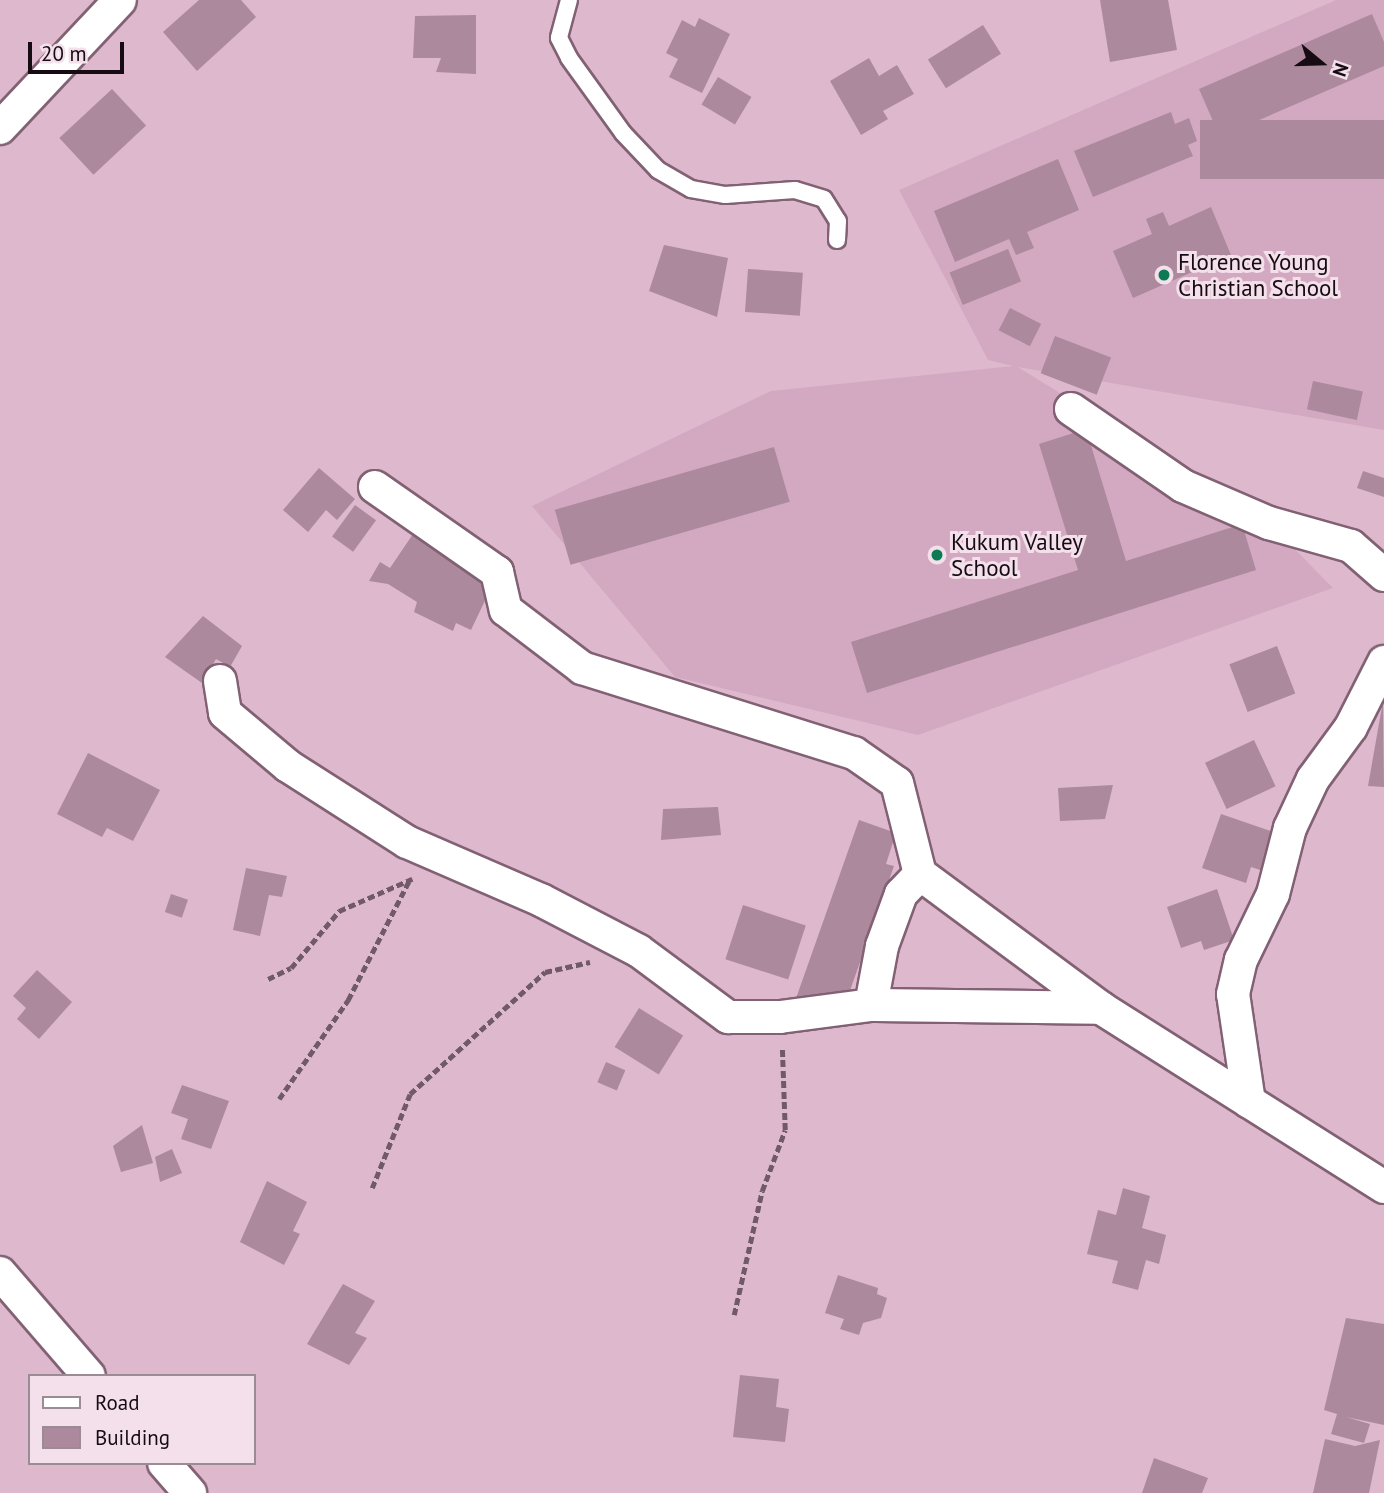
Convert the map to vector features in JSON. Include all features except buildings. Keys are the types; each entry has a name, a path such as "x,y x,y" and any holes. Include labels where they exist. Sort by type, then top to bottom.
{"street":[{"path":"0,128 120,0"},
{"path":"1071,409 1183,486 1269,523 1350,546 1384,575"},
{"path":"375,487 497,572 506,610 582,668 854,753 897,783 920,874 1101,1008 1384,1186"},
{"path":"1249,1101 1233,994 1241,960 1273,894 1290,828 1312,779 1351,727 1384,662"},
{"path":"220,681 225,713 288,766 407,842 541,900 639,951 728,1017 780,1017 871,1005 1101,1008"},
{"path":"871,1005 882,946 896,907 901,894 920,874"},
{"path":"0,1273 87,1374"},
{"path":"166,1465 190,1493"}],"lane":[{"path":"569,0 559,38 569,58 623,133 658,170 691,189 725,195 794,190 824,199 838,221 837,240"}],"path":[{"path":"268,979 291,968 339,911 410,878 423,879"},
{"path":"279,1098 348,1000 410,878"},
{"path":"372,1188 410,1094 545,972 639,951"},
{"path":"734,1315 762,1191 785,1130 780,1017"}],"shaded area":[{"path":"1336,0 1384,0 1384,430 1018,367 1269,523 1333,588 918,735 675,677 532,506 771,391 1013,366 988,360 899,190"}],"place":[{"name":"Florence Young Christian School","path":"1164,275"},
{"name":"Kukum Valley School","path":"937,555"}]}
